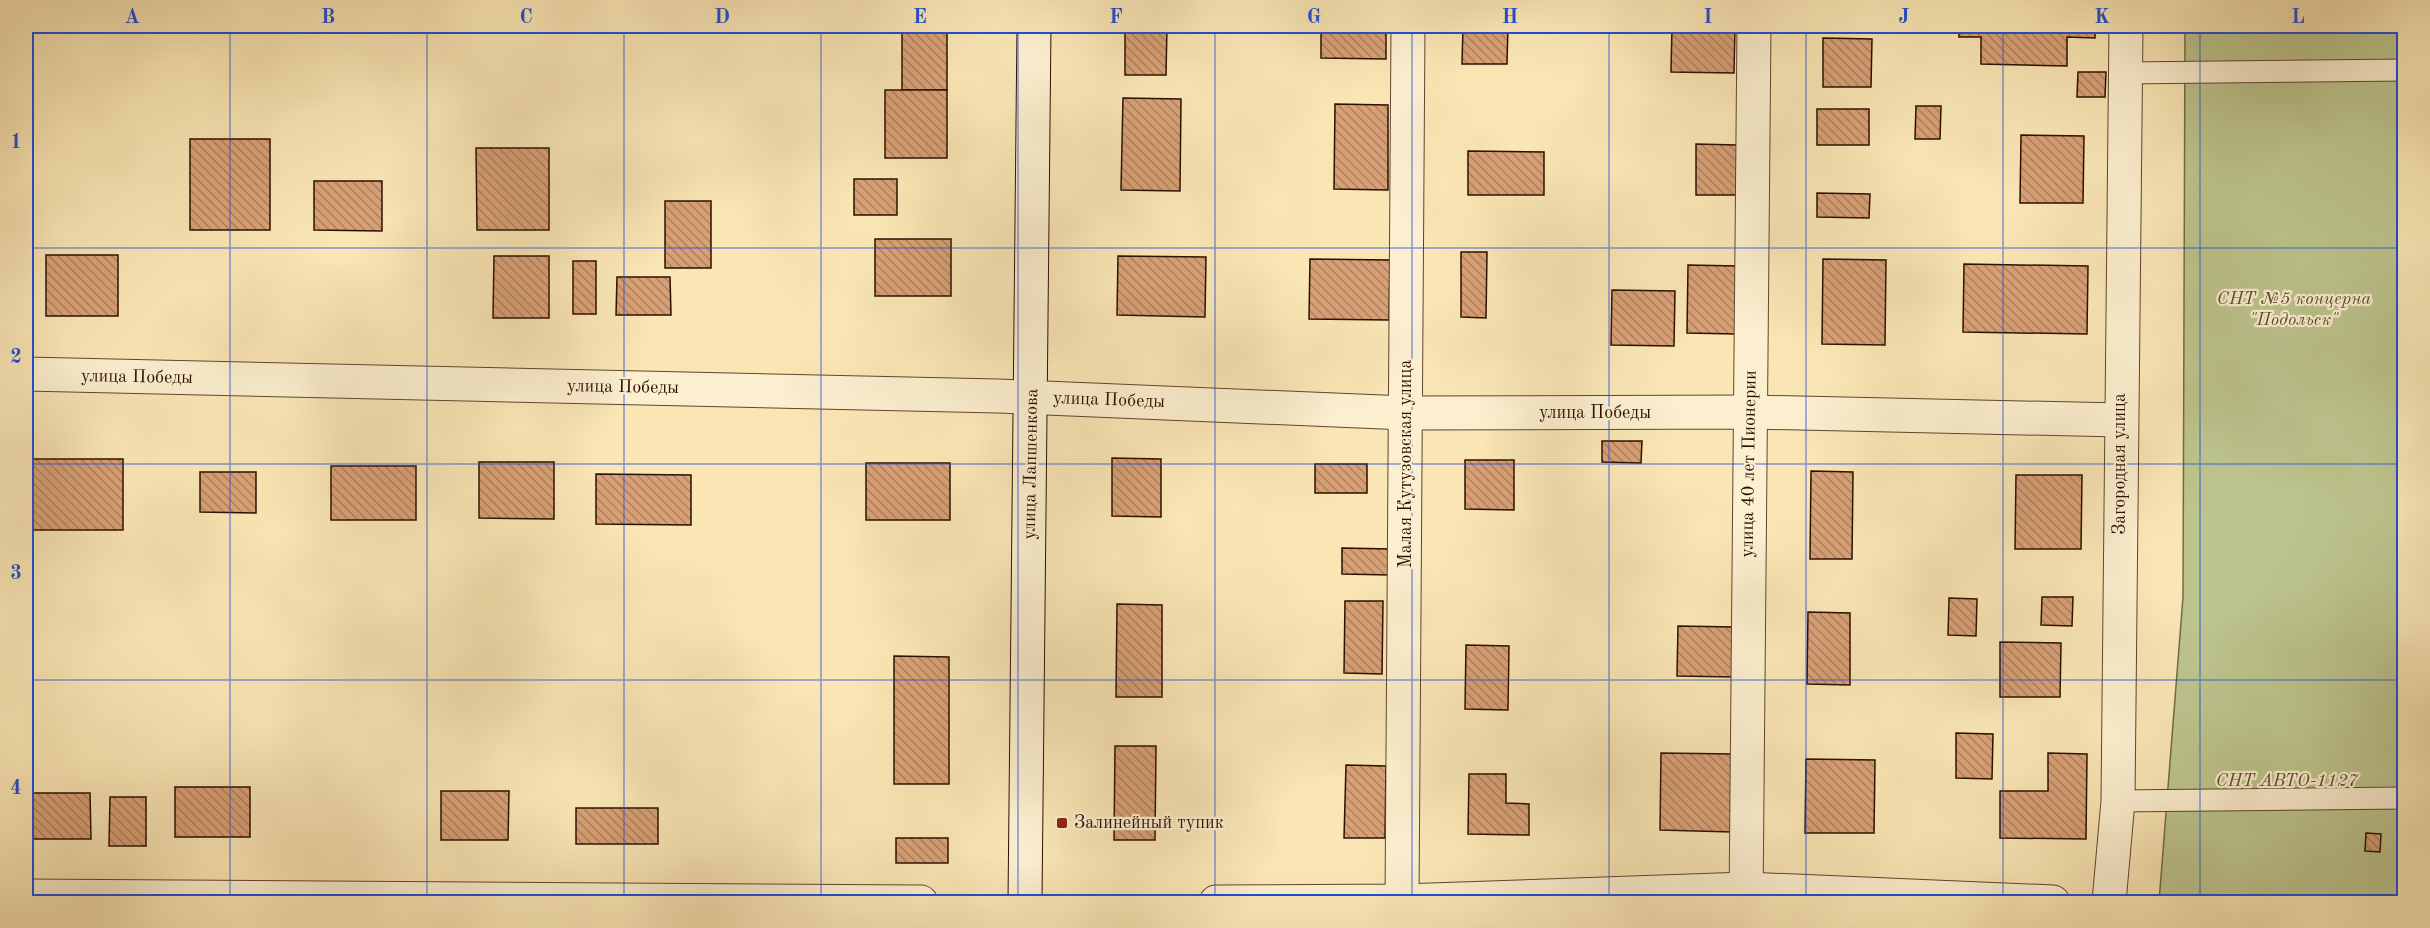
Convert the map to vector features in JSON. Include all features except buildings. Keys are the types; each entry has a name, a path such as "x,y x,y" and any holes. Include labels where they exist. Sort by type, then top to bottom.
{"street":[{"name":"улица Лапшенкова","path":"1025,903 1032,397 1034,26"},
{"name":"Малая Кутузовская улица","path":"1402,902 1408,26"},
{"name":"улица 40 лет Пионерии","path":"1746,896 1754,26"},
{"name":"Загородная улица","path":"2109,903 2118,801 2120,420 2126,26"},
{"name":"улица Победы","path":"26,374 1032,397 1406,413 1749,412 2120,420"},
{"path":"26,896 921,903"},
{"path":"1216,903 1746,896 2053,903"}],"lane":[{"path":"2125,73 2404,70"},
{"path":"2118,801 2404,798"}],"green space":[{"name":"СНТ №5 концерна \"Подольск\"","path":"2185,26 2404,26 2404,902 2159,902 2183,597"}],"place":[{"name":"Залинейный тупик","path":"1062,823"}],"park label":[{"name":"СНТ АВТО-1127","path":"2287,781"}]}
